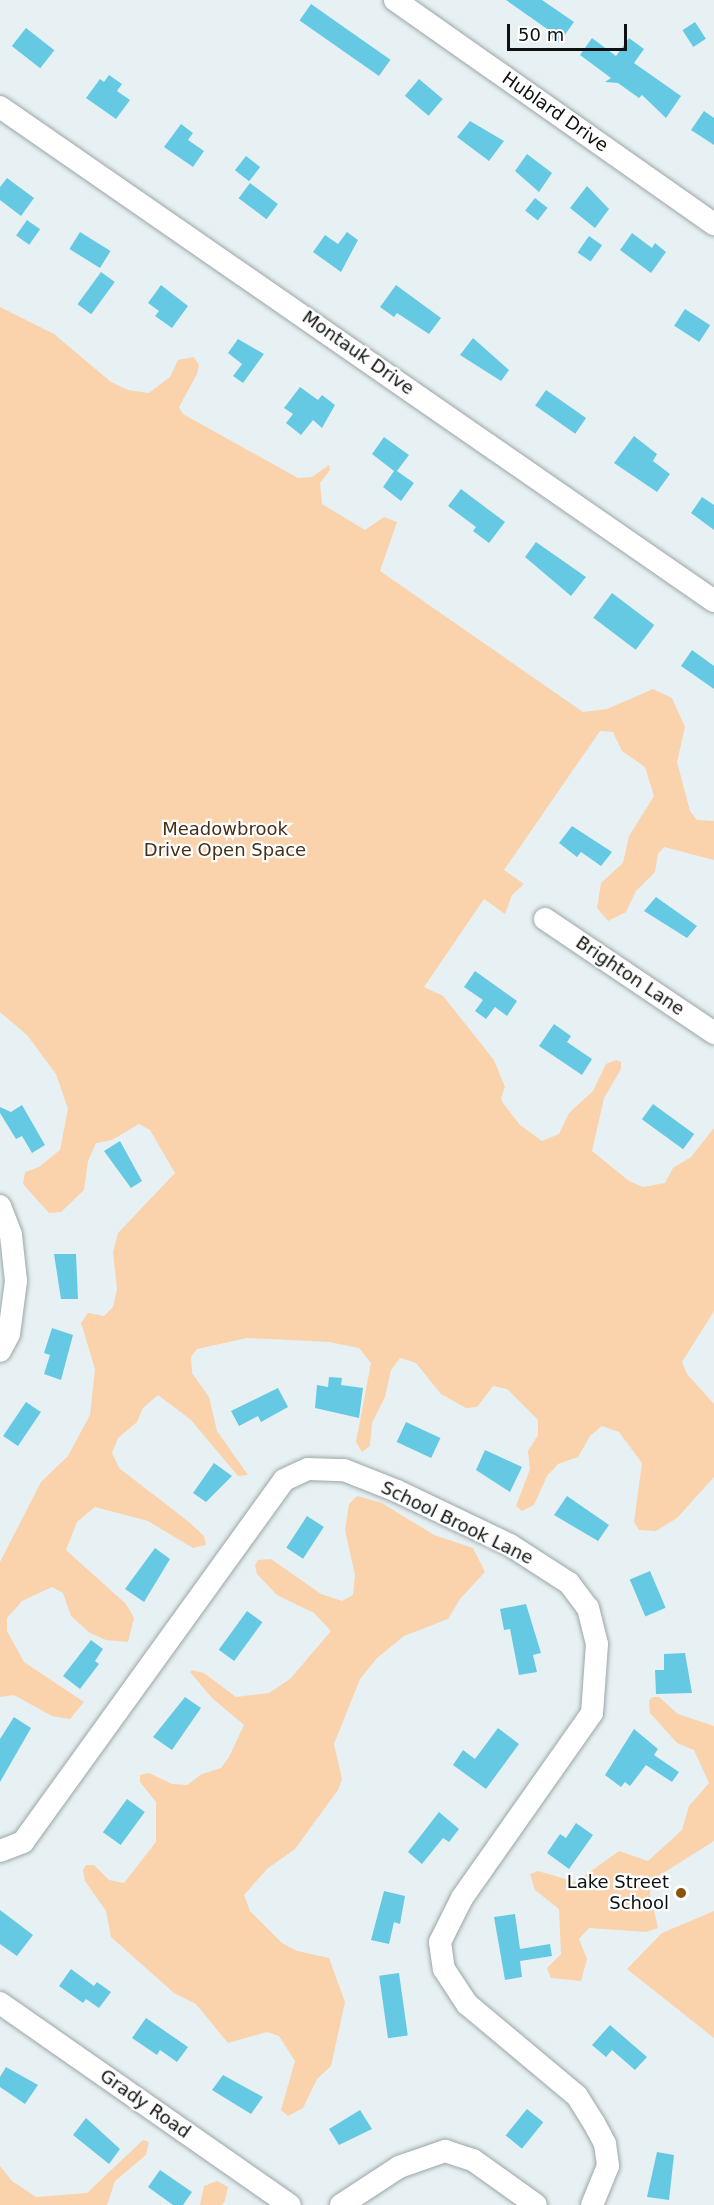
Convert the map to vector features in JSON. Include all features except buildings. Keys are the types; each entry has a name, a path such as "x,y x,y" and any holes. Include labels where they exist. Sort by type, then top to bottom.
{"street":[{"name":"Hublard Drive","path":"395,0 714,224"},
{"name":"Montauk Drive","path":"0,107 714,601"},
{"name":"Brighton Lane","path":"545,919 714,1033"},
{"path":"0,1206 11,1235 16,1281 9,1334 0,1351"},
{"name":"School Brook Lane","path":"0,1851 23,1842 284,1480 308,1468 344,1470 397,1491 510,1545 569,1582 588,1608 597,1644 592,1713 462,1898 440,1942 444,1969 467,2004 577,2096 594,2122 605,2144 608,2166 592,2205"},
{"name":"Grady Road","path":"0,2003 290,2205"},
{"path":"341,2205 399,2167 445,2151 473,2160 536,2205"}],"green space":[{"name":"Meadowbrook Drive Open Space","path":"0,307 54,334 111,382 128,390 149,393 170,377 178,360 194,357 199,365 197,374 179,407 183,414 298,478 312,477 329,465 330,470 320,483 322,504 365,530 384,517 397,522 380,571 583,712 607,709 653,689 672,698 685,727 677,762 690,811 697,820 714,821 714,860 664,847 658,854 655,872 636,891 626,912 608,921 597,908 601,883 623,863 629,836 654,796 645,767 622,751 613,732 600,731 504,870 524,884 512,895 505,914 484,899 424,987 443,996 494,1060 505,1087 501,1098 503,1103 520,1125 542,1141 559,1134 569,1113 593,1091 606,1064 616,1060 621,1062 621,1069 604,1098 592,1151 629,1181 643,1187 665,1183 673,1168 691,1157 714,1128 714,1311 682,1362 687,1374 714,1404 714,1477 677,1518 656,1531 639,1530 634,1522 642,1463 619,1432 602,1426 590,1436 578,1457 558,1464 547,1476 534,1505 522,1511 516,1506 530,1469 528,1451 538,1435 538,1420 507,1389 493,1386 477,1407 466,1408 441,1394 416,1363 400,1358 391,1370 385,1397 372,1423 370,1446 362,1452 356,1442 371,1363 359,1348 329,1342 247,1338 197,1349 191,1357 192,1373 209,1397 217,1431 248,1475 238,1476 191,1420 158,1395 143,1408 137,1422 118,1438 112,1453 119,1468 189,1522 204,1536 206,1545 193,1548 148,1521 95,1507 77,1522 66,1550 126,1604 134,1618 128,1642 106,1640 90,1633 71,1616 63,1593 52,1587 22,1601 7,1618 7,1631 24,1662 84,1702 70,1719 52,1716 14,1695 0,1697 0,1562 41,1482 68,1456 90,1415 95,1369 81,1323 88,1313 104,1316 113,1307 117,1289 113,1252 118,1233 175,1173 150,1130 139,1124 112,1140 96,1143 88,1161 84,1190 61,1212 49,1213 23,1184 25,1172 39,1167 60,1150 68,1109 56,1074 27,1035 0,1012"},
{"path":"357,1496 382,1503 434,1535 473,1548 485,1572 460,1599 448,1619 404,1636 377,1658 360,1679 334,1744 342,1779 338,1790 295,1849 267,1869 244,1895 250,1911 282,1943 297,1951 329,1958 345,2002 331,2066 317,2079 303,2108 288,2116 281,2110 295,2061 279,2036 267,2032 228,2043 196,2004 174,1993 111,1937 106,1911 85,1881 83,1870 86,1865 94,1865 109,1880 124,1883 156,1842 156,1802 140,1782 140,1775 149,1773 172,1784 187,1785 202,1774 221,1768 229,1757 244,1725 212,1698 190,1672 192,1670 204,1673 236,1697 269,1693 290,1679 331,1631 314,1613 277,1595 257,1574 255,1565 258,1560 271,1559 321,1594 342,1601 353,1595 355,1575 345,1530 349,1504"},
{"path":"659,1697 678,1714 714,1726 714,1841 652,1880 650,1893 658,1928 646,1932 589,1928 579,1939 587,1959 581,1981 551,1978 547,1968 561,1954 559,1909 535,1890 530,1874 538,1871 576,1882 619,1851 648,1861 682,1830 689,1806 709,1783 694,1750 677,1743 650,1713 649,1700"},
{"path":"714,1911 714,2038 627,1969 662,1933"},
{"path":"143,2140 149,2142 146,2155 115,2181 107,2205 0,2205 0,2166 12,2181 36,2197 87,2193"},
{"path":"217,2181 228,2187 225,2201 222,2205 200,2205 204,2186"}],"place":[{"name":"Lake Street School","path":"681,1893"}]}
